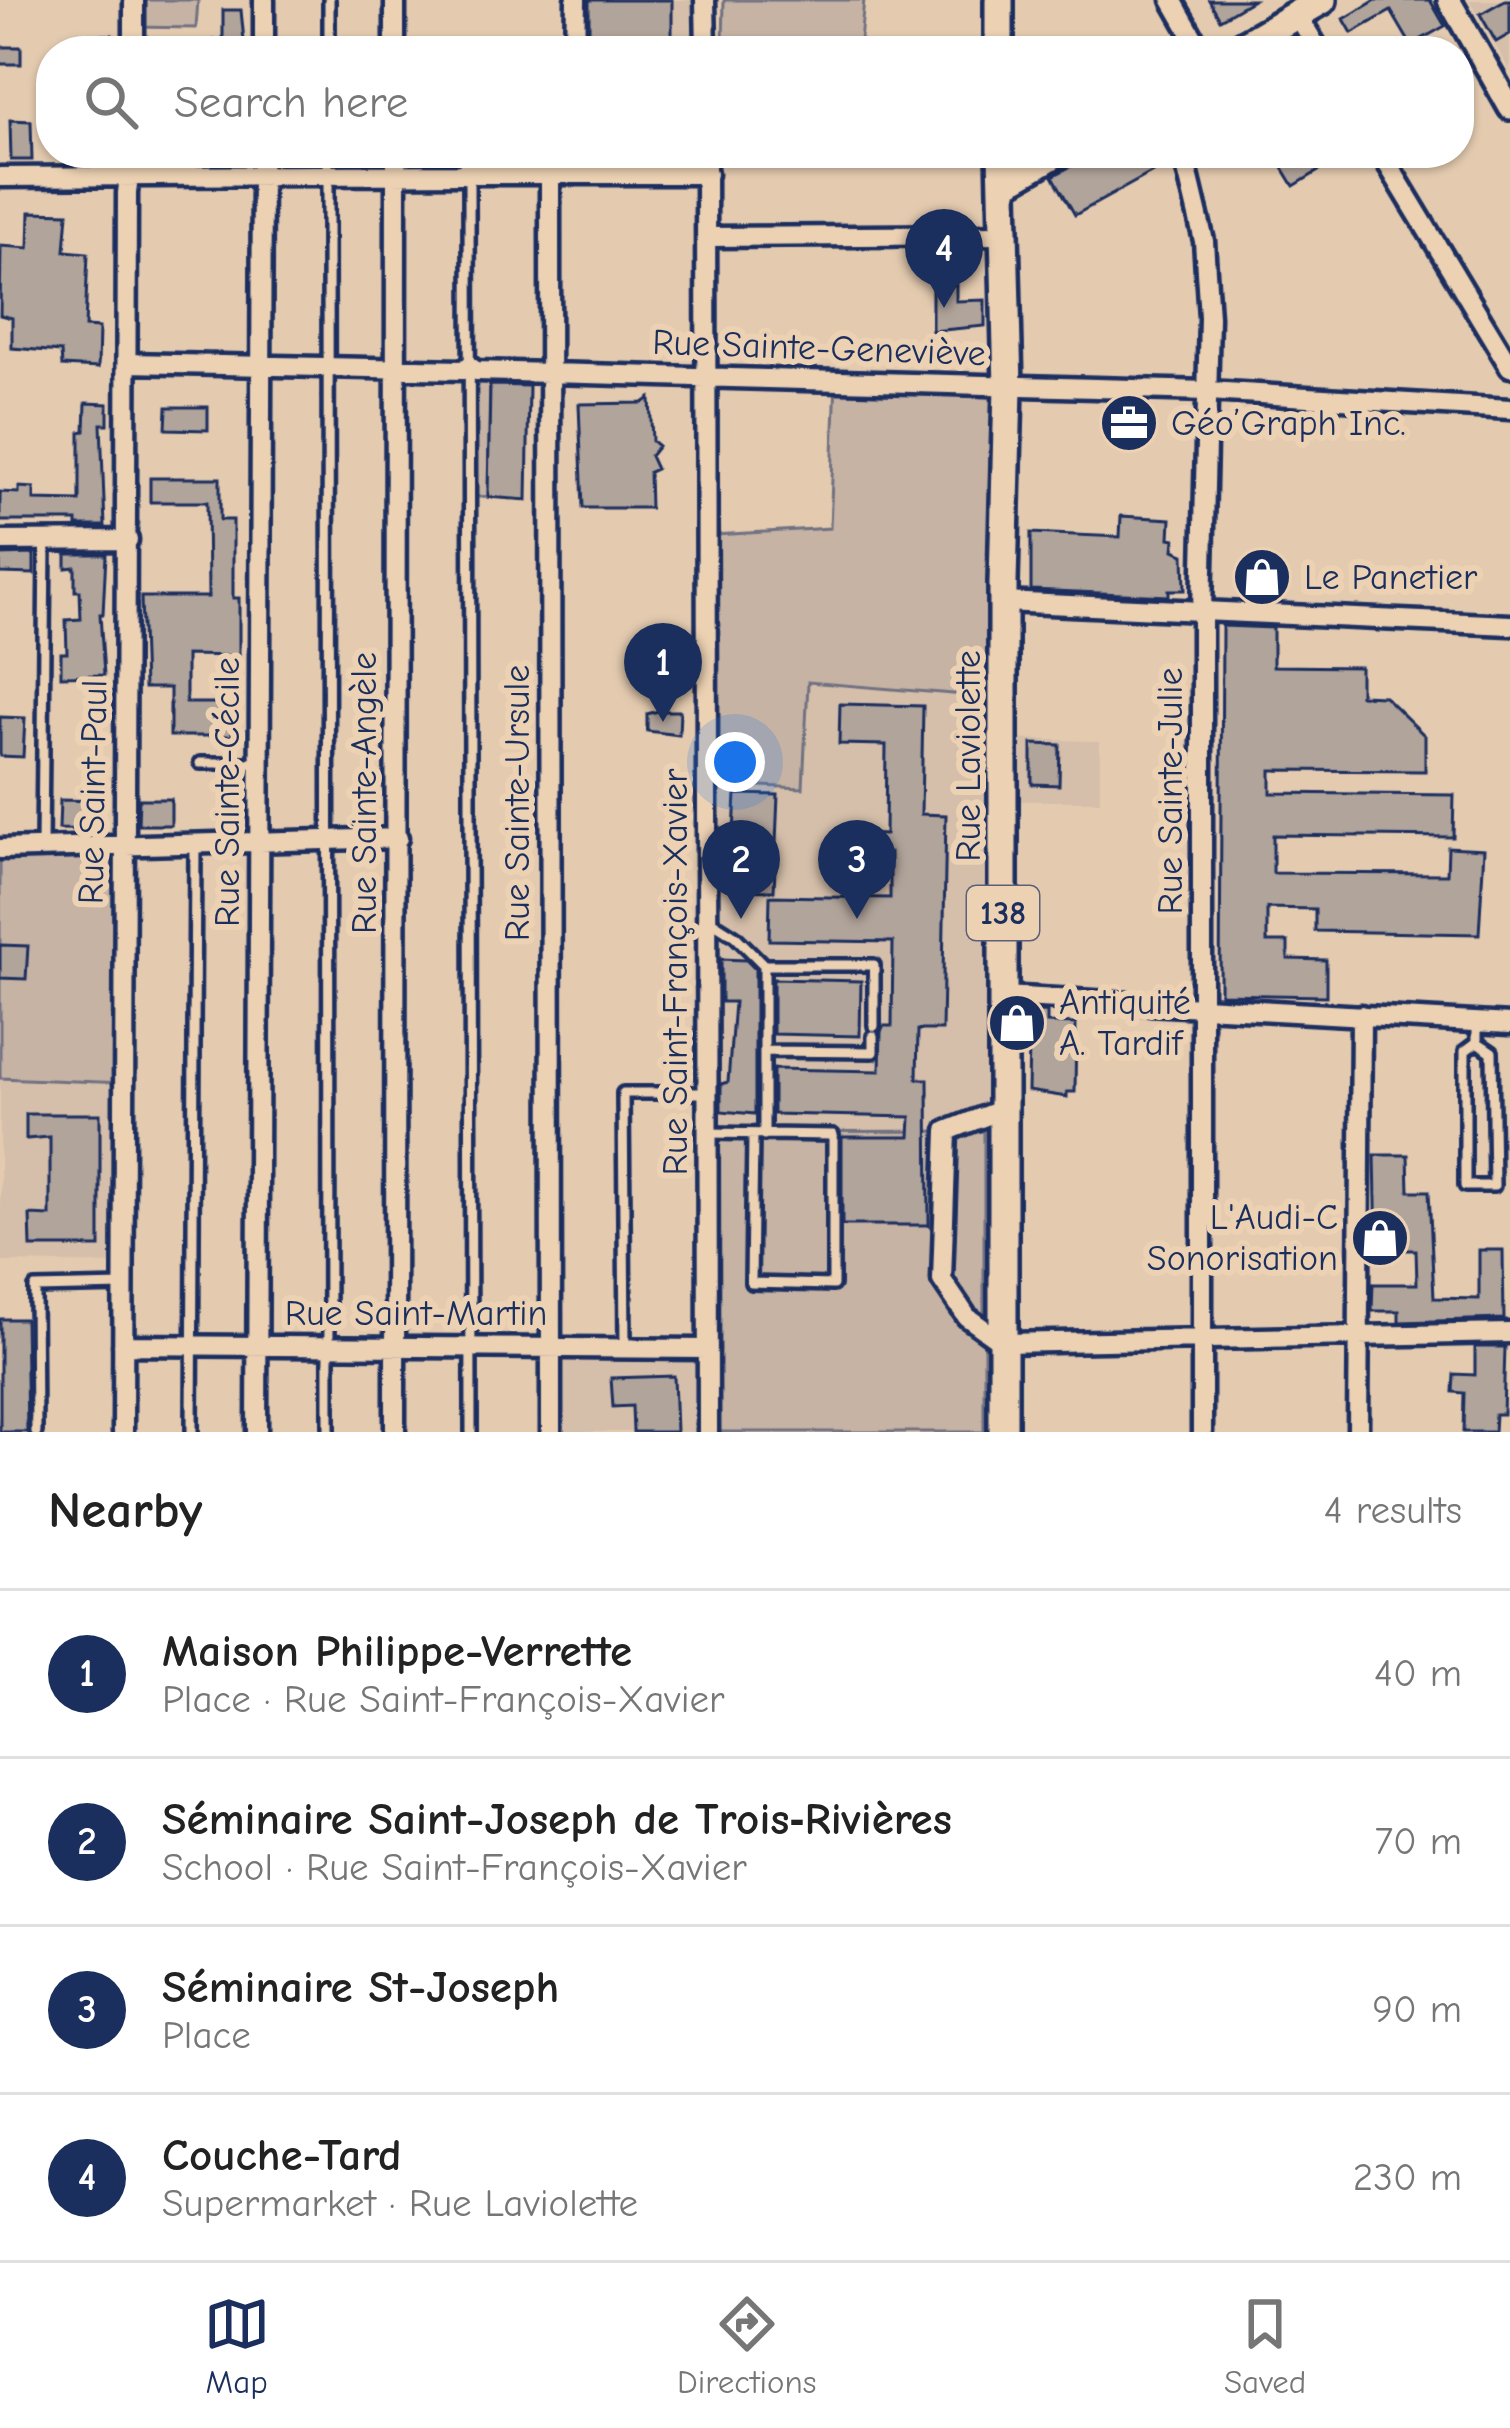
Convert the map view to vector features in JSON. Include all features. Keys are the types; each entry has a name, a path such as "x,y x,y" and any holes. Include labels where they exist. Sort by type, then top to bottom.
{"main road":[{"path":"999,0 999,36"},
{"path":"1260,36 1309,7"},
{"name":"Rue Laviolette","path":"1002,168 1008,387 1004,402 1003,602 1003,1432"},
{"path":"1003,184 1030,168"}],"street":[{"path":"134,0 134,36"},
{"path":"263,36 264,0"},
{"path":"395,0 395,36"},
{"path":"575,36 576,0"},
{"path":"705,0 706,36"},
{"path":"1172,0 1192,36"},
{"path":"1450,0 1470,36"},
{"path":"1474,43 1510,108"},
{"name":"Rue Saint-Paul","path":"123,1432 130,168"},
{"path":"0,177 129,175 207,168"},
{"name":"Rue Sainte-Cécile","path":"257,1432 262,168"},
{"path":"358,168 395,174 464,174 468,168"},
{"name":"Rue Sainte-Angèle","path":"395,168 395,1432"},
{"path":"470,168 475,174 707,174"},
{"path":"574,168 574,174"},
{"name":"Rue Saint-François-Xavier","path":"707,168 708,1432"},
{"name":"Rue Sainte-Julie","path":"1186,168 1208,265 1202,611 1202,1432"},
{"path":"1391,168 1504,345 1510,368"},
{"name":"Rue Sainte-Ursule","path":"550,174 550,1432"},
{"path":"709,237 1006,235"},
{"name":"Rue Sainte-Geneviève","path":"128,363 463,370 469,366 550,373 1208,391 1510,409"},
{"path":"0,541 128,540"},
{"path":"1003,602 1510,625"},
{"path":"0,849 398,838"},
{"path":"1003,996 1361,1016 1477,1032 1510,1024"},
{"path":"1358,1432 1361,1016"},
{"path":"1003,1109 947,1131 943,1280 967,1317 1003,1343 1510,1333"},
{"name":"Rue Saint-Martin","path":"123,1345 708,1349"}],"lane":[{"path":"329,0 329,36"},
{"path":"328,168 329,1432"},
{"path":"469,168 471,1432"},
{"path":"42,848 45,540"},
{"path":"200,763 260,763"},
{"path":"192,1432 195,843"},
{"path":"708,919 735,936 764,964 874,965 873,1052 764,1052"},
{"path":"708,1133 759,1136 833,1135 832,1285 751,1283 759,1136 764,1052 764,964"},
{"path":"1477,1032 1492,1052 1494,1186 1465,1186 1465,1052 1477,1032"},
{"path":"625,1348 623,1093 708,1093"},
{"path":"36,1432 35,1288 124,1286"}],"shaded area":[{"path":"134,0 198,0 196,28 134,27"},
{"path":"571,0 713,0 712,36 571,36"},
{"path":"724,0 864,0 860,36 723,36"},
{"path":"1469,0 1510,0 1510,71"},
{"path":"471,366 490,367 488,497 471,497"},
{"path":"836,380 1008,387 1002,698 808,682 803,788 714,784 715,535 830,528"},
{"path":"807,682 1002,698 984,1131 714,1132 714,784 803,787","holes":["840,705 922,706 921,814 946,816 942,1030 918,1030 917,1079 928,1080 927,1116 767,1113 768,1069 880,1071 880,1037 769,1034 770,979 860,981 860,1026 892,1026 893,942 769,939 771,896 890,898 890,853 862,851 863,834 885,835 886,745 840,744"]},
{"path":"1004,739 1100,741 1100,801 1003,801"},
{"path":"0,841 121,844 124,1083 0,1078"},
{"path":"0,1078 124,1083 122,1264 0,1262"},
{"path":"984,1131 984,1432 715,1432 714,1132"},
{"path":"557,1340 711,1340 709,1432 558,1432"}],"building":[{"path":"589,0 672,0 672,36 589,36"},
{"path":"1209,0 1253,0 1220,19"},
{"path":"1376,0 1430,0 1445,26 1427,36 1406,36 1391,11 1352,33 1344,19"},
{"path":"1510,0 1510,34 1496,42 1480,14"},
{"path":"223,10 241,10 244,36 223,36"},
{"path":"0,47 21,47 21,64 0,64"},
{"path":"10,120 31,121 32,160 11,160"},
{"path":"1068,168 1160,168 1075,215 1053,176"},
{"path":"1283,168 1323,168 1294,186"},
{"path":"30,212 68,213 65,251 88,253 85,327 99,328 98,368 62,366 61,352 12,348 12,318 0,315 1,246 29,248"},
{"path":"932,285 956,285 956,301 985,300 985,326 932,331"},
{"path":"490,385 529,386 527,500 488,497"},
{"path":"650,398 652,441 658,446 650,456 656,469 649,472 650,508 583,508 579,404 643,403"},
{"path":"86,403 108,404 108,424 101,424 105,526 77,526 77,521 0,521 0,492 19,493 19,487 34,488 34,500 80,501 80,432 85,431"},
{"path":"167,407 208,407 208,430 166,429"},
{"path":"150,478 220,478 220,520 233,520 239,656 186,655 186,703 231,703 232,736 170,736 170,688 144,688 141,597 208,597 207,502 150,502"},
{"path":"1121,516 1171,519 1174,550 1184,554 1185,590 1169,590 1169,596 1031,590 1031,533 1120,537"},
{"path":"34,554 34,574 0,573 0,555"},
{"path":"66,554 106,554 100,614 104,675 61,676 61,653 67,653 66,620 81,619 75,567 66,568"},
{"path":"1222,626 1273,628 1273,666 1360,667 1360,695 1384,696 1425,736 1425,771 1271,770 1271,793 1454,795 1453,837 1273,835 1273,873 1447,874 1448,847 1484,849 1479,934 1315,931 1315,909 1267,908 1267,942 1288,942 1288,959 1326,960 1326,996 1220,994"},
{"path":"840,704 923,706 921,814 946,815 942,1030 918,1030 917,1079 928,1079 929,1225 842,1225 842,1137 910,1137 911,1117 773,1114 773,1069 880,1071 881,1032 883,1026 892,1026 893,942 769,940 770,896 890,898 890,853 862,852 862,834 885,835 886,745 839,744"},
{"path":"680,711 679,735 647,731 647,714"},
{"path":"0,717 25,718 23,757 0,756"},
{"path":"1032,744 1060,745 1059,785 1032,784"},
{"path":"736,794 778,795 774,891 731,890"},
{"path":"139,799 171,799 171,825 138,825"},
{"path":"60,800 101,801 100,830 59,829"},
{"path":"0,945 28,946 26,979 0,978"},
{"path":"721,959 746,960 755,969 755,1114 721,1111 734,1002 721,1002"},
{"path":"773,979 861,981 860,1036 773,1034"},
{"path":"1047,1012 1047,1023 1076,1024 1075,1092 1067,1092 1067,1097 1028,1091 1029,1039 1021,1032 1021,1013"},
{"path":"26,1114 100,1114 100,1247 31,1247 30,1215 50,1216 50,1137 26,1139"},
{"path":"1375,1155 1408,1155 1409,1191 1429,1191 1434,1298 1479,1299 1479,1250 1503,1250 1504,1319 1399,1322 1399,1311 1372,1311 1373,1284 1417,1284 1416,1250 1377,1250"},
{"path":"0,1319 25,1319 27,1432 0,1432"},
{"path":"1475,1347 1505,1347 1503,1414 1495,1414 1494,1432 1463,1432 1464,1393 1453,1392 1454,1374 1475,1375"},
{"path":"674,1376 676,1432 633,1432 632,1406 613,1407 611,1378"}],"place":[{"name":"Couche-Tard","path":"944,308"},
{"name":"Géo’Graph Inc.","path":"1129,423"},
{"name":"Le Panetier","path":"1262,577"},
{"name":"Maison Philippe-Verrette","path":"663,722"},
{"name":"Séminaire Saint-Joseph de Trois‑Rivières","path":"741,919"},
{"name":"Séminaire St-Joseph","path":"857,919"},
{"name":"Antiquité A. Tardif","path":"1017,1023"},
{"name":"L'Audi-C Sonorisation","path":"1380,1238"}]}
